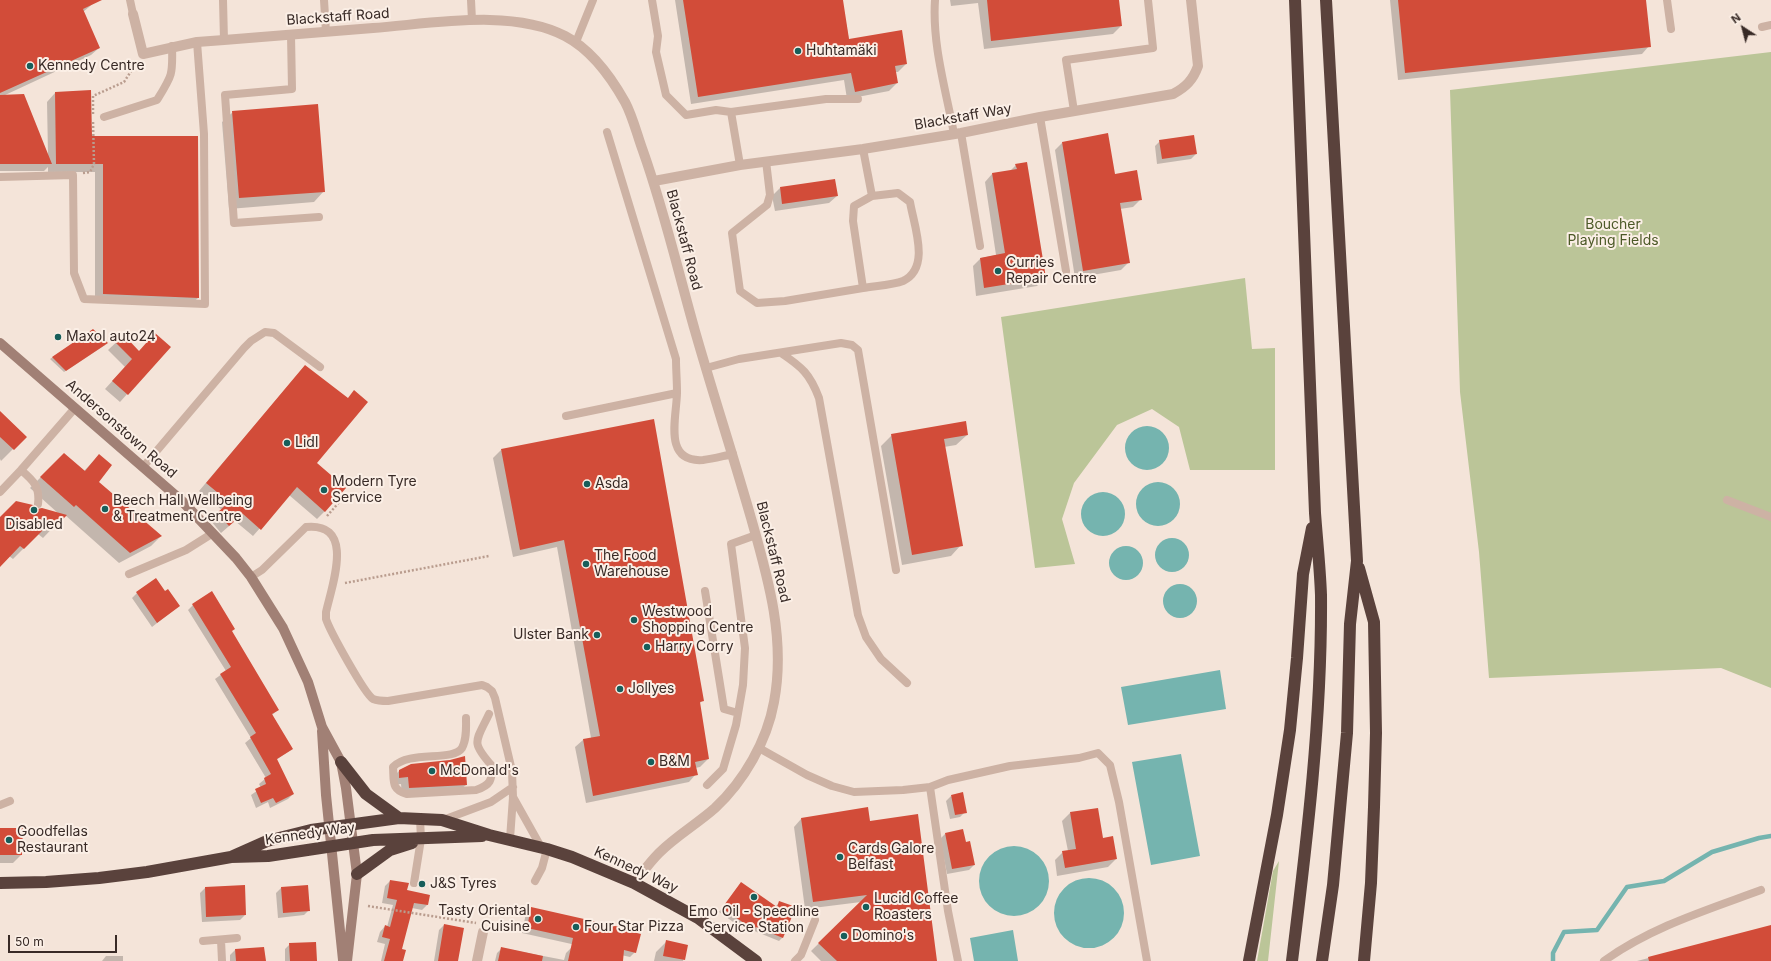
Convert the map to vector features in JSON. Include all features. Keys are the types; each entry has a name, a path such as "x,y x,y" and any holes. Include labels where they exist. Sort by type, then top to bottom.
{"highway":[{"path":"1292,961 1305,861 1318,710 1321,594 1315,513 1295,0"},
{"path":"1322,961 1333,885 1345,748 1350,624 1357,561 1326,0"},
{"path":"1249,961 1276,822 1290,730 1298,658 1303,574 1315,513"},
{"path":"1357,561 1374,622 1376,733 1371,882 1364,961"},
{"path":"341,762 366,794 398,818"},
{"name":"Kennedy Way","path":"231,857 267,841 296,833 329,827 398,818 442,820 489,835 544,848 572,857 634,883 698,918 756,961"},
{"name":"Kennedy Way","path":"0,883 46,882 99,878 147,872 231,857 268,856 354,843 489,835"},
{"path":"357,874 390,850 421,839"}],"main road":[{"name":"Andersonstown Road","path":"0,343 182,501 213,533 250,578 282,628 296,654 308,682 322,727 341,762 354,843 357,874 347,961"},
{"name":"Andersonstown Road","path":"322,727 329,827 344,961"}],"street":[{"name":"Blackstaff Way","path":"654,181 740,165 863,149 958,134 1040,117 1173,94 1183,89 1195,75 1198,66 1191,0"},
{"name":"Blackstaff Road","path":"133,14 143,54 172,46 196,42 472,20 517,21 562,34 576,42 600,66 615,84 627,105 654,181 706,368 733,454 767,576 777,629 779,659 774,704 759,748 737,785 714,808 660,852 634,883"},
{"path":"477,961 483,932"}],"lane":[{"path":"130,0 133,14"},
{"path":"223,0 224,40"},
{"path":"324,0 326,32"},
{"path":"471,0 472,20"},
{"path":"576,42 593,0"},
{"path":"652,0 658,36 656,52 666,95 686,114 716,110 731,112 826,99 858,99"},
{"path":"935,0 934,17 943,82 958,134 980,246"},
{"path":"1074,111 1066,60 1153,48 1148,0"},
{"path":"1667,0 1671,29"},
{"path":"1762,27 1771,25"},
{"path":"291,34 292,89 225,95 234,223 319,217"},
{"path":"0,177 74,175 74,273 84,299 206,304 204,134 196,42"},
{"path":"104,117 157,100 169,81 173,70 172,46"},
{"path":"731,112 740,165"},
{"path":"1040,117 1066,271"},
{"path":"607,132 676,359 677,394 674,418 676,445 683,456 702,460 733,454"},
{"path":"863,149 872,196"},
{"path":"766,161 770,195 767,205 732,233 740,291 757,304 785,301 863,288 902,281 915,272 920,256 910,202 898,193 872,196 854,206 853,221 863,288"},
{"path":"143,466 238,354 258,336 265,332 274,333 320,367"},
{"path":"706,368 739,359 841,343 852,345 858,350 896,570"},
{"path":"781,353 801,366 814,383 819,398 858,615 866,638 881,659 907,683"},
{"path":"566,416 677,394"},
{"path":"0,492 22,470 75,408"},
{"path":"22,470 34,482 39,493 38,504"},
{"path":"1726,500 1771,517"},
{"path":"250,578 262,570 306,527 315,526 322,528 329,533 334,540 338,562 326,612 328,626 367,693 372,698 381,701 388,701 482,686 487,687 492,691 496,698 510,764 513,787 510,839"},
{"path":"129,574 186,550 213,533"},
{"path":"707,785 723,769 731,744 743,685 745,648 731,544 756,536"},
{"path":"705,591 724,709 738,713"},
{"path":"466,718 465,739 462,749 455,754 408,758 398,762 393,767 394,786 398,792 407,794 476,790 485,787 492,778 492,766 478,750 477,740 488,714"},
{"path":"759,748 807,775 832,786 854,792 903,790 930,787 948,780 1010,766 1079,758 1098,753 1110,765 1119,802 1147,961"},
{"path":"442,820 491,802 513,787"},
{"path":"930,787 948,911 958,961"},
{"path":"513,797 544,848 542,868 535,881"},
{"path":"0,805 10,801"},
{"path":"414,883 421,839 420,819"},
{"path":"1604,961 1622,948 1668,924 1761,890"},
{"path":"796,961 801,955 815,920"},
{"path":"203,941 237,938"},
{"path":"221,940 222,961"}],"path":[{"path":"327,516 342,499"},
{"path":"345,583 489,556"},
{"path":"368,906 480,924 483,932"}],"green space":[{"name":"Boucher Playing Fields","path":"1771,52 1771,688 1721,668 1489,678 1479,552 1460,392 1450,90"},
{"path":"1245,278 1252,349 1275,348 1275,470 1190,470 1179,427 1152,409 1117,425 1074,483 1062,519 1075,564 1035,568 1001,317"},
{"path":"1279,861 1268,961 1257,961 1273,871"}],"water":[{"path":"1147,426 1159,430 1165,436 1169,448 1165,460 1159,466 1147,470 1135,466 1129,460 1125,448 1129,436 1135,430"},
{"path":"1154,482 1162,482 1174,488 1180,500 1180,508 1174,520 1162,526 1154,526 1142,520 1136,508 1136,500 1142,488"},
{"path":"1099,492 1107,492 1119,498 1125,510 1125,518 1119,530 1107,536 1099,536 1087,530 1081,518 1081,510 1087,498"},
{"path":"1169,538 1175,538 1179,539 1186,545 1189,555 1188,562 1182,569 1175,572 1169,572 1165,571 1158,565 1155,558 1155,552 1156,548 1162,541"},
{"path":"1123,546 1129,546 1133,547 1140,553 1143,563 1142,570 1136,577 1129,580 1123,580 1119,579 1112,573 1109,566 1109,560 1110,556 1116,549"},
{"path":"1177,584 1183,584 1187,585 1194,591 1197,601 1196,608 1190,615 1183,618 1177,618 1173,617 1166,611 1163,604 1163,598 1164,594 1170,587"},
{"path":"1220,670 1226,709 1128,725 1121,687"},
{"path":"1181,754 1200,856 1151,865 1132,762"},
{"path":"1014,846 1027,849 1039,856 1046,868 1049,881 1046,894 1039,906 1027,913 1014,916 1001,913 989,906 982,894 979,881 982,868 989,856 1001,849"},
{"path":"1089,878 1102,881 1114,888 1121,900 1124,913 1121,926 1114,938 1102,945 1089,948 1076,945 1064,938 1057,926 1054,913 1057,900 1064,888 1076,881"},
{"path":"1013,930 1018,961 974,961 970,938"}],"building":[{"path":"0,0 102,0 83,9 100,48 0,93"},
{"name":"Huhtamäki","path":"683,0 843,0 849,39 902,30 907,64 895,66 898,83 855,92 851,73 698,97"},
{"path":"987,0 1119,0 1122,26 991,41"},
{"path":"1398,0 1646,0 1651,47 1405,73"},
{"path":"91,90 92,136 198,136 199,298 103,294 103,164 56,164 55,92"},
{"path":"24,94 52,164 0,164 0,95"},
{"path":"318,104 325,192 239,198 232,111"},
{"path":"1108,133 1115,174 1137,170 1142,200 1120,203 1130,263 1083,271 1062,142"},
{"path":"1194,135 1197,154 1162,159 1159,140"},
{"path":"1027,162 1046,278 984,288 980,258 1005,253 992,173 1017,169 1015,164"},
{"path":"835,179 838,196 782,204 780,187"},
{"path":"93,329 108,343 66,371 52,357"},
{"path":"155,333 171,347 128,395 112,381 132,359 115,342 123,334 139,351"},
{"name":"Lidl","path":"305,365 348,398 354,390 368,402 317,463 346,488 325,512 297,487 261,530 243,514 229,526 217,513 229,502 206,483"},
{"path":"0,411 27,437 14,450 0,437"},
{"name":"Westwood Shopping Centre","path":"654,419 704,701 700,702 709,759 695,762 698,775 593,796 583,739 600,736 564,540 520,550 501,449"},
{"path":"966,421 968,435 944,439 963,546 912,555 891,434"},
{"name":"Beech Hall Wellbeing & Treatment Centre","path":"64,453 85,471 99,454 112,465 99,482 162,536 130,553 76,505 74,507 40,477"},
{"path":"16,501 33,505 37,509 42,508 67,515 54,528 49,524 24,549 20,546 0,567 0,517"},
{"path":"156,578 165,591 168,589 180,606 157,623 136,592"},
{"path":"212,591 235,629 232,631 279,710 272,714 293,749 277,759 294,794 276,803 273,798 261,803 255,789 266,784 264,778 271,774 250,737 256,733 220,674 231,667 192,604"},
{"name":"McDonald's","path":"465,756 467,785 409,788 408,777 399,778 399,770 411,764 450,760"},
{"path":"963,792 967,813 955,815 951,795"},
{"path":"868,807 870,821 918,814 937,961 837,961 818,943 867,895 813,902 801,818"},
{"path":"1098,808 1103,838 1113,836 1117,859 1065,868 1062,851 1076,849 1070,812"},
{"path":"0,828 23,828 22,855 0,855"},
{"path":"963,829 966,842 970,841 975,865 952,869 945,833"},
{"path":"390,880 409,883 407,890 430,895 428,905 414,903 402,949 406,950 403,961 384,961 390,939 382,937 385,925 390,927 397,900 387,898"},
{"path":"741,882 777,907 779,901 796,907 783,938 756,927 754,930 722,908"},
{"path":"245,885 246,915 206,917 205,887"},
{"path":"308,885 310,911 283,913 281,887"},
{"path":"531,907 624,928 624,930 641,934 636,953 624,950 623,961 568,961 573,938 527,928"},
{"path":"444,924 464,928 458,961 438,961"},
{"path":"1771,925 1771,961 1649,961 1648,957"},
{"path":"666,940 688,945 685,960 663,956"},
{"path":"316,942 317,961 290,961 289,943"},
{"path":"264,947 266,961 236,961 235,949"},
{"path":"501,947 543,956 542,961 498,961"}],"waterway":[{"path":"1553,961 1553,953 1564,932 1597,930 1627,887 1664,881 1712,852 1759,838 1771,836"}],"place":[{"name":"Huhtamäki","path":"798,51"},
{"name":"Kennedy Centre","path":"30,66"},
{"name":"Curries Repair Centre","path":"998,271"},
{"name":"Maxol auto24","path":"58,337"},
{"name":"Lidl","path":"287,443"},
{"name":"Asda","path":"587,484"},
{"name":"Modern Tyre Service","path":"324,490"},
{"name":"Beech Hall Wellbeing & Treatment Centre","path":"105,509"},
{"name":"Disabled","path":"34,510"},
{"name":"The Food Warehouse","path":"586,564"},
{"name":"Westwood Shopping Centre","path":"634,620"},
{"name":"Ulster Bank","path":"597,635"},
{"name":"Harry Corry","path":"647,647"},
{"name":"Jollyes","path":"620,689"},
{"name":"B&M","path":"651,762"},
{"name":"McDonald's","path":"432,771"},
{"name":"Goodfellas Restaurant","path":"9,840"},
{"name":"Cards Galore Belfast","path":"840,857"},
{"name":"J&S Tyres","path":"422,884"},
{"name":"Emo Oil - Speedline Service Station","path":"754,897"},
{"name":"Lucid Coffee Roasters","path":"866,907"},
{"name":"Tasty Oriental Cuisine","path":"538,919"},
{"name":"Four Star Pizza","path":"576,927"},
{"name":"Domino's","path":"844,936"}]}
